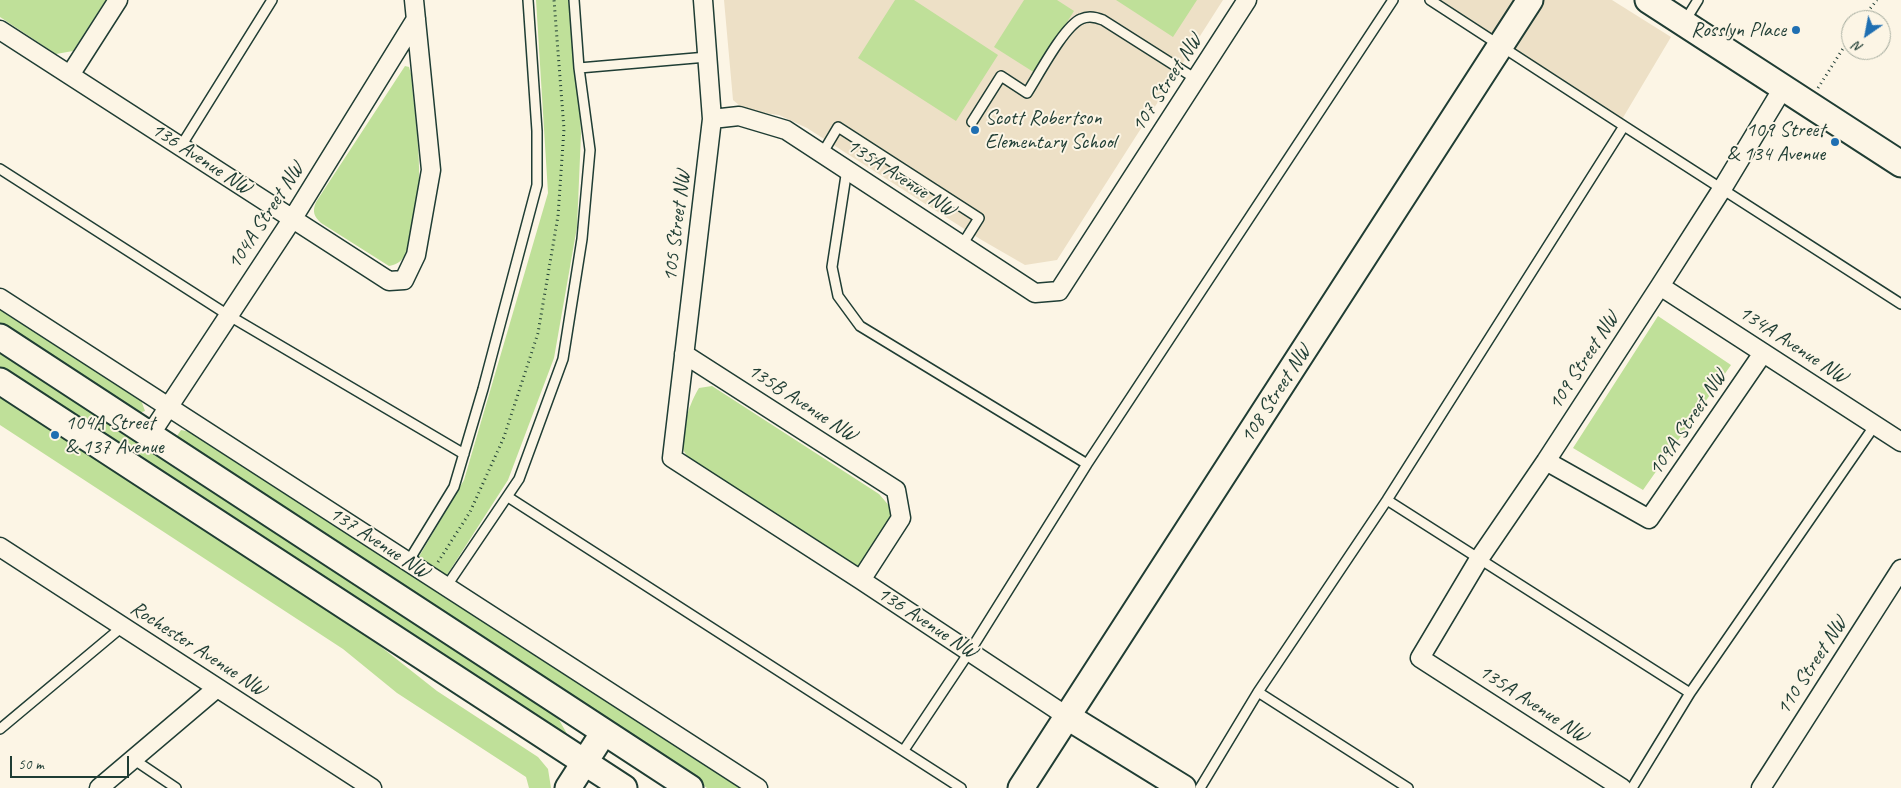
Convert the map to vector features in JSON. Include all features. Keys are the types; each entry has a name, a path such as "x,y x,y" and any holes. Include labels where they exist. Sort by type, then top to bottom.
{"main road":[{"name":"108 Street NW","path":"1021,788 1530,0"},
{"path":"1648,0 1901,164"},
{"name":"137 Avenue NW","path":"0,337 690,788"},
{"path":"0,380 602,778"},
{"name":"136 Avenue NW","path":"1068,717 1183,788"},
{"path":"602,778 614,738"},
{"path":"568,788 602,778"}],"street":[{"path":"70,75 118,0"},
{"path":"414,0 416,19"},
{"name":"105 Street NW","path":"672,458 712,120 703,0"},
{"name":"107 Street NW","path":"1059,291 1248,0"},
{"name":"136 Avenue NW","path":"0,30 389,281 404,280 416,255 431,170 416,19"},
{"name":"104A Street NW","path":"150,435 293,218 416,19"},
{"name":"109 Street NW","path":"1420,658 1479,560 1660,286 1783,88"},
{"name":"135A Avenue NW","path":"712,120 739,116 786,130 1035,293 1059,291"},
{"name":"134A Avenue NW","path":"1660,286 1901,442"},
{"name":"137 Avenue NW","path":"0,298 758,788"},
{"name":"109A Street NW","path":"1546,461 1649,519 1763,353"},
{"name":"135B Avenue NW","path":"684,354 896,490 901,518 861,580"},
{"name":"136 Avenue NW","path":"672,458 970,651 1068,717"},
{"name":"Rochester Avenue NW","path":"0,547 372,788"},
{"name":"110 Street NW","path":"1761,788 1901,569"},
{"name":"135A Avenue NW","path":"1420,658 1622,788"},
{"path":"99,788 217,688"}],"lane":[{"path":"181,146 272,0"},
{"path":"408,562 454,487 511,288 537,185 537,131 528,0"},
{"path":"446,587 519,479 563,359 582,239 590,150 579,68 574,0"},
{"path":"904,750 970,651 1087,464 1393,0"},
{"path":"1430,0 1500,47 1901,304"},
{"path":"1684,23 1698,0"},
{"path":"972,122 1001,76 1027,93 1069,28 1083,18 1094,17 1103,20 1196,79"},
{"path":"579,68 707,57"},
{"path":"1200,788 1258,692 1387,500 1624,126"},
{"path":"822,154 838,127 979,218 962,245"},
{"path":"0,169 228,315 464,454"},
{"path":"847,169 832,267 838,296 860,326 1087,464"},
{"path":"1632,788 1690,693 1875,425"},
{"path":"508,497 961,788"},
{"path":"1387,500 1690,693"},
{"path":"0,729 122,627"},
{"path":"1258,692 1408,788"},
{"path":"133,759 176,788"}],"path":[{"path":"429,576 470,512 504,437 538,333 558,216 564,130 554,0"},
{"path":"1869,10 1877,0"},
{"path":"1808,104 1841,52"}],"shaded area":[{"name":"Scott Robertson Elementary School","path":"724,0 1223,0 1057,260 1025,265 980,239 807,128 779,115 746,111 733,100"},
{"path":"1432,0 1612,0 1671,37 1621,121"}],"green space":[{"path":"0,0 106,0 73,51 56,54 0,17"},
{"path":"536,0 574,0 581,134 577,227 554,358 508,480 445,578 417,560 464,480 548,193"},
{"path":"895,0 914,0 998,55 956,121 858,58"},
{"path":"1024,0 1057,0 1074,11 1035,73 994,47"},
{"path":"1116,0 1197,0 1173,37"},
{"path":"405,66 409,67 411,74 419,154 418,187 415,213 406,253 400,262 389,266 321,223 315,216 314,209 316,202"},
{"path":"0,307 141,400 145,411 139,413 127,410 0,327"},
{"path":"1658,316 1731,365 1643,490 1573,448"},
{"path":"0,353 546,708 558,718 570,739 0,373"},
{"path":"712,386 879,494 891,508 890,528 861,566 852,565 694,463 687,456 682,442 689,408 699,388"},
{"path":"0,395 366,635 437,691 538,757 548,769 551,788 529,788 526,777 397,693 343,649 0,425"},
{"path":"181,430 195,433 743,788 707,788 186,448 177,436"}],"place":[{"name":"Rosslyn Place","path":"1796,30"},
{"name":"Scott Robertson Elementary School","path":"975,130"},
{"name":"109 Street & 134 Avenue","path":"1835,142"},
{"name":"104A Street & 137 Avenue","path":"55,435"}]}
